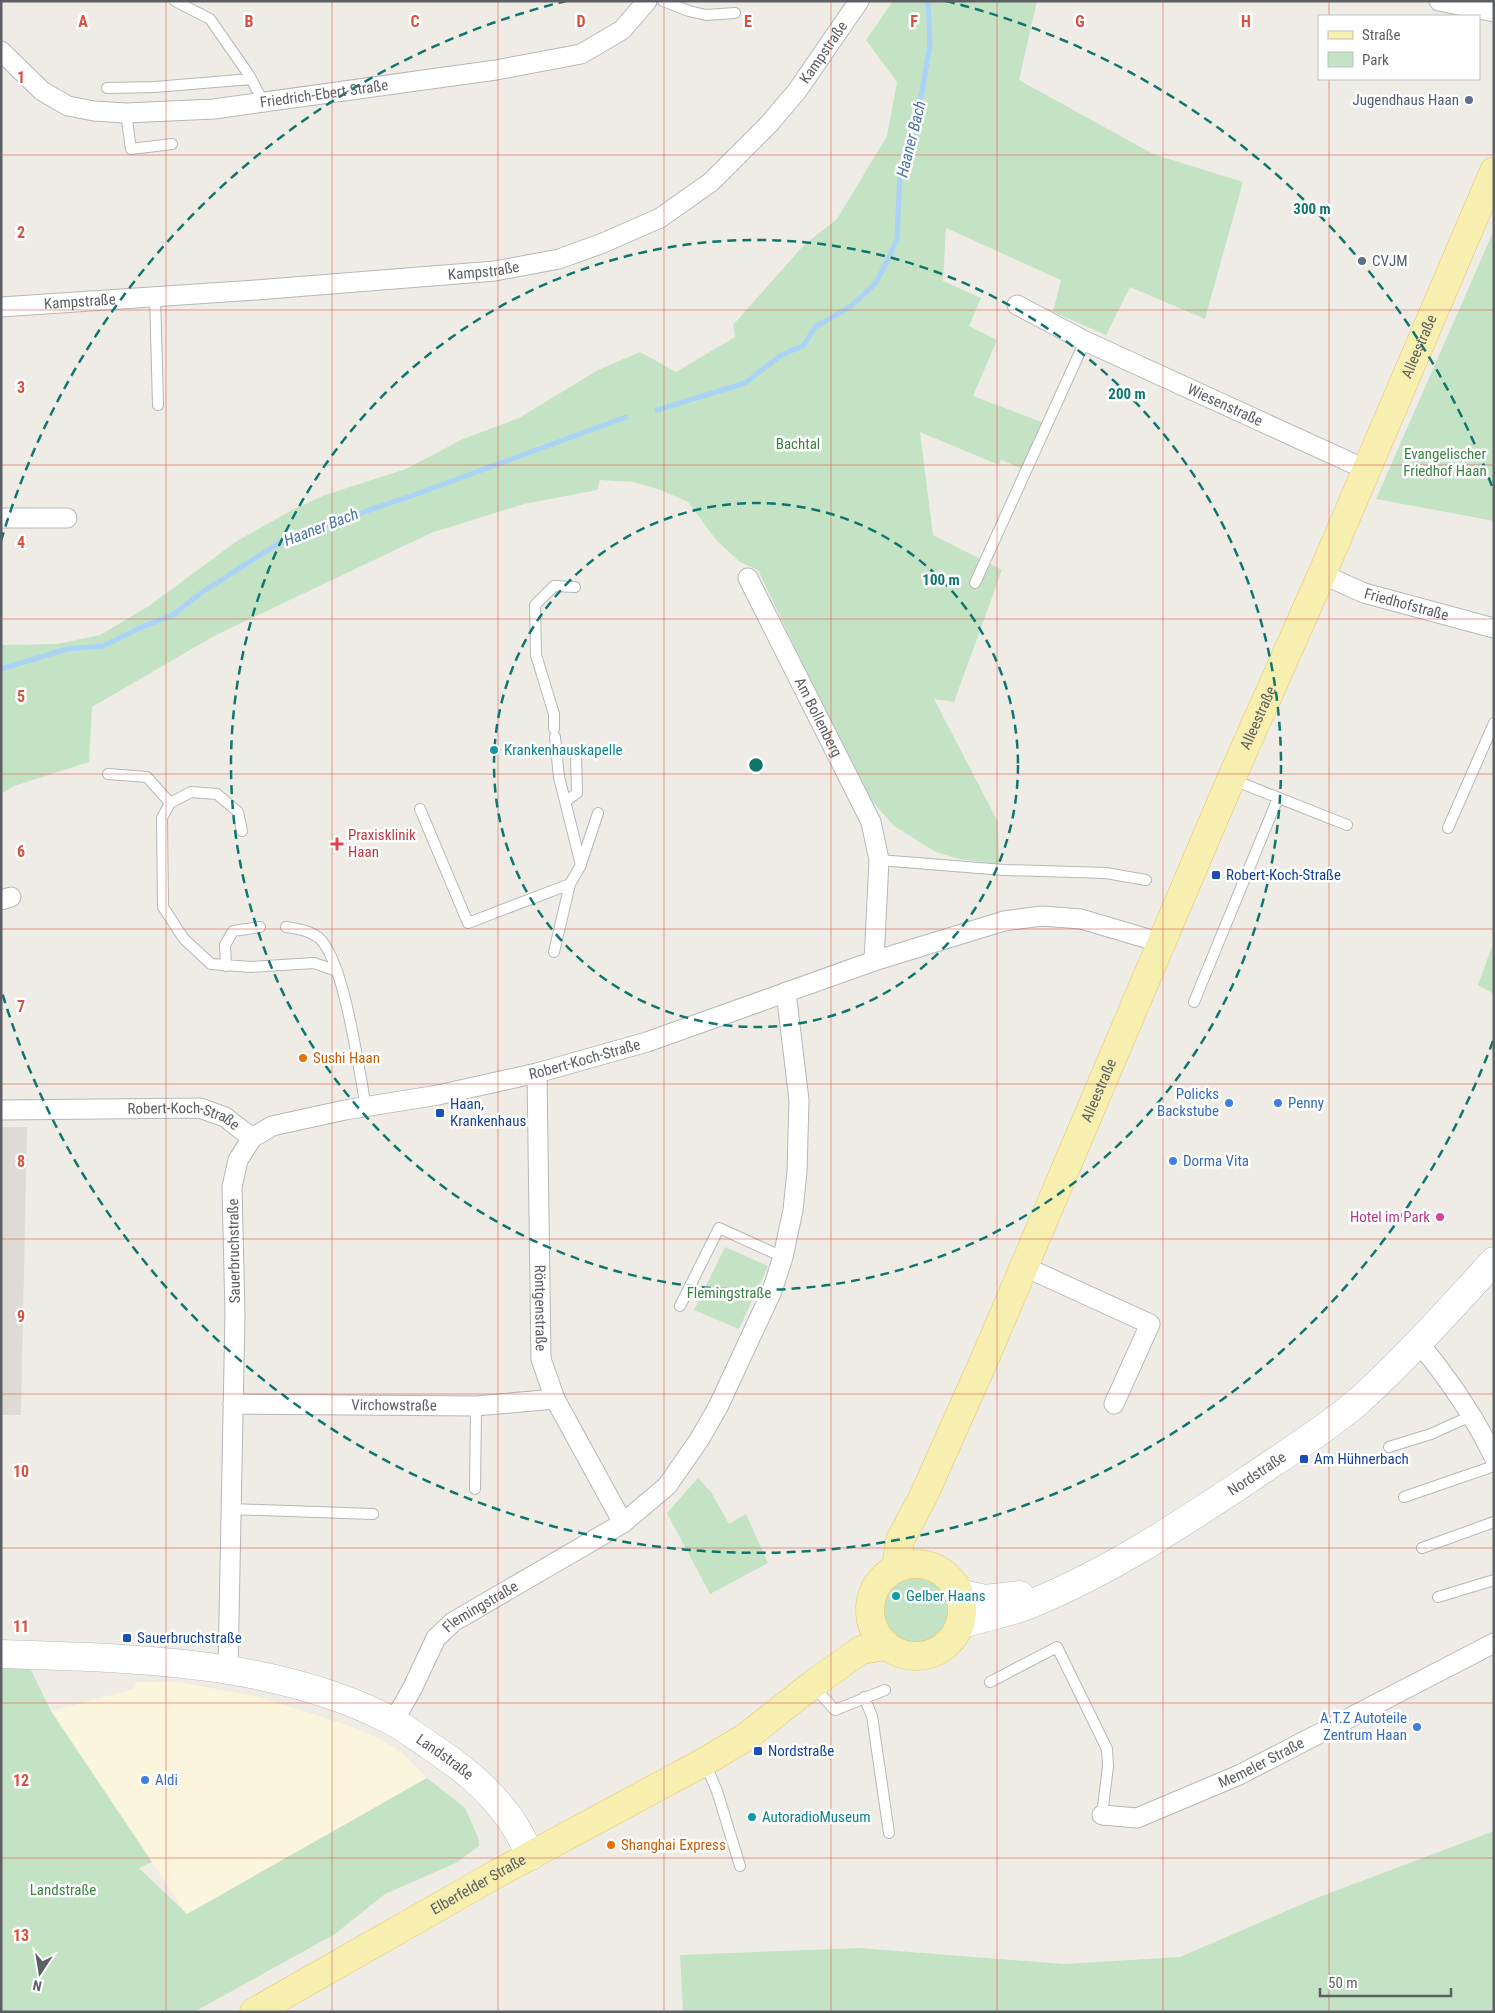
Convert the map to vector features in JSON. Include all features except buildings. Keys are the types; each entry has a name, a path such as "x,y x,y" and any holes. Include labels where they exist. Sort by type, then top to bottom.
{"main road":[{"name":"Alleestraße","path":"896,1568 900,1540 924,1495 986,1356 1230,779 1322,574 1494,171"},
{"name":"Alleestraße","path":"924,1495 919,1538 930,1567"},
{"path":"912,1565 930,1567 948,1577 958,1592 962,1607 961,1624 948,1643 930,1654 907,1655 886,1646 873,1630 868,1611 872,1593 882,1578 896,1568 912,1565"},
{"name":"Elberfelder Straße","path":"812,1685 868,1611"},
{"name":"Elberfelder Straße","path":"254,2012 531,1856 746,1738 812,1685 861,1650 886,1646"}],"street":[{"name":"Friedrich-Ebert-Straße","path":"1,51 42,91 68,106 94,111 126,113 214,108 496,70 581,54 622,30 647,1"},
{"name":"Kampstraße","path":"1,307 154,295 256,290 495,271 558,259 603,243 660,218 711,182 769,124 797,91 859,1"},
{"path":"1439,1 1494,12"},
{"name":"Wiesenstraße","path":"1017,305 1085,341 1367,470"},
{"path":"1,518 67,518"},
{"name":"Friedhofstraße","path":"1322,574 1364,593 1494,628"},
{"name":"Am Bollenberg","path":"748,578 871,822 879,860 874,961"},
{"name":"Robert-Koch-Straße","path":"1,1110 200,1108 225,1117 252,1138 272,1126 438,1095 537,1073 647,1042 874,961 1004,921 1042,916 1082,919 1162,943"},
{"name":"Flemingstraße","path":"393,1722 412,1689 436,1638 453,1622 623,1523 668,1486 699,1440 718,1407 768,1298 783,1257 794,1210 799,1100 786,992"},
{"name":"Röntgenstraße","path":"537,1073 541,1359 555,1399 623,1523"},
{"name":"Sauerbruchstraße","path":"228,1670 235,1314 232,1187 238,1160 252,1138"},
{"name":"Nordstraße","path":"961,1624 1031,1604 1093,1576 1216,1501 1298,1446 1358,1401 1419,1343 1494,1261"},
{"path":"1023,1266 1150,1324 1114,1404"},
{"path":"1419,1343 1445,1376 1471,1416 1494,1457"},
{"name":"Virchowstraße","path":"233,1404 476,1406 555,1399"},
{"name":"Nordstraße","path":"958,1592 986,1599 1059,1592"},
{"name":"Memeler Straße","path":"1102,1815 1137,1818 1239,1775 1494,1643"},
{"name":"Landstraße","path":"1,1654 126,1660 228,1670 270,1678 345,1700 393,1722 461,1767 484,1788 508,1815 531,1856"}],"lane":[{"path":"175,1 210,19 251,79 263,101"},
{"path":"663,1 706,15 735,12"},
{"path":"107,88 155,87 251,79"},
{"path":"126,113 131,149 172,144"},
{"path":"154,295 158,405"},
{"path":"975,583 1085,341"},
{"path":"575,587 554,586 536,605 536,655 554,714 554,733 559,777 581,865"},
{"path":"1448,828 1494,723"},
{"path":"566,801 578,793 576,754"},
{"path":"108,774 147,777 170,803"},
{"path":"1230,779 1347,825"},
{"path":"242,831 238,812 218,794 191,792 170,803 162,818 163,907 184,939 211,964 226,966 314,963 337,971"},
{"path":"1194,1002 1278,798"},
{"path":"420,809 468,923 570,884"},
{"path":"554,952 570,884 581,865 598,813"},
{"path":"879,860 1004,870 1106,872 1146,880"},
{"path":"226,966 225,945 233,931 260,927"},
{"path":"286,927 306,930 320,939 329,953 341,980 366,1107"},
{"path":"680,1306 719,1228 783,1257"},
{"path":"475,1489 476,1406"},
{"path":"1389,1447 1431,1434 1471,1416"},
{"path":"1404,1497 1494,1466"},
{"path":"230,1509 373,1514"},
{"path":"1422,1548 1494,1522"},
{"path":"1438,1597 1494,1580"},
{"path":"990,1682 1057,1647 1107,1749 1108,1766 1102,1815"},
{"path":"812,1685 836,1710 885,1690"},
{"path":"864,1697 872,1716 889,1833"},
{"path":"704,1762 717,1791 740,1866"}],"shaded area":[{"path":"1,1127 27,1127 21,1415 1,1415"},
{"path":"137,1682 177,1682 260,1697 350,1726 380,1739 401,1752 427,1778 187,1915 51,1711 134,1689"}],"green space":[{"name":"Bachtal","path":"893,1 1037,1 1019,80 1153,154 1243,182 1205,319 1130,287 1106,335 1053,312 1061,280 946,228 943,281 981,298 969,326 997,340 973,396 1044,423 1025,470 1001,460 999,465 920,432 933,535 1002,570 954,702 934,699 998,822 999,864 959,859 936,852 894,826 864,792 758,570 740,562 717,541 688,502 661,490 633,482 600,480 597,490 524,504 431,533 214,636 92,707 89,762 14,786 1,794 1,645 57,644 100,635 149,606 237,541 292,510 325,495 406,469 463,439 519,418 598,370 640,352 676,372 735,337 733,325 804,245 837,219 887,136 897,82 866,40"},
{"name":"Evangelischer Friedhof Haan","path":"1494,230 1494,521 1376,499"},
{"path":"1494,941 1494,994 1478,985"},
{"name":"Flemingstraße","path":"725,1247 768,1266 739,1329 694,1310"},
{"path":"698,1478 711,1492 729,1524 746,1514 768,1563 710,1594 667,1513"},
{"path":"911,1576 929,1581 944,1591 950,1615 947,1625 937,1636 915,1644 900,1641 893,1636 888,1630 883,1614 883,1606 888,1591"},
{"path":"1,1668 30,1668 51,1711 152,1862 139,1868 187,1914 427,1778 465,1808 478,1837 479,1846 456,1863 385,1894 335,1934 194,2012 1,2012"},
{"path":"1494,1831 1494,2012 683,2012 680,1955 859,1948 1064,1964 1180,1957 1314,1899"}],"waterway":[{"name":"Haaner Bach","path":"657,410 745,383 780,356 804,345 815,327 850,307 875,284 897,239 900,173 916,126 930,45 928,1"},
{"name":"Haaner Bach","path":"1,669 67,649 103,646 142,627 173,615 202,592 287,538 414,495 626,417"}],"place":[{"name":"Jugendhaus Haan","path":"1469,100"},
{"name":"CVJM","path":"1362,261"},
{"name":"Krankenhauskapelle","path":"494,750"},
{"name":"Praxisklinik Haan","path":"337,844"},
{"name":"Robert-Koch-Straße","path":"1216,875"},
{"name":"Sushi Haan","path":"303,1058"},
{"name":"Policks Backstube","path":"1229,1103"},
{"name":"Penny","path":"1278,1103"},
{"name":"Haan, Krankenhaus","path":"440,1113"},
{"name":"Dorma Vita","path":"1173,1161"},
{"name":"Hotel im Park","path":"1440,1217"},
{"name":"Am Hühnerbach","path":"1304,1459"},
{"name":"Gelber Haans","path":"896,1596"},
{"name":"Sauerbruchstraße","path":"127,1638"},
{"name":"A.T.Z Autoteile Zentrum Haan","path":"1417,1727"},
{"name":"Nordstraße","path":"758,1751"},
{"name":"Aldi","path":"145,1780"},
{"name":"AutoradioMuseum","path":"752,1817"},
{"name":"Shanghai Express","path":"611,1845"}]}
